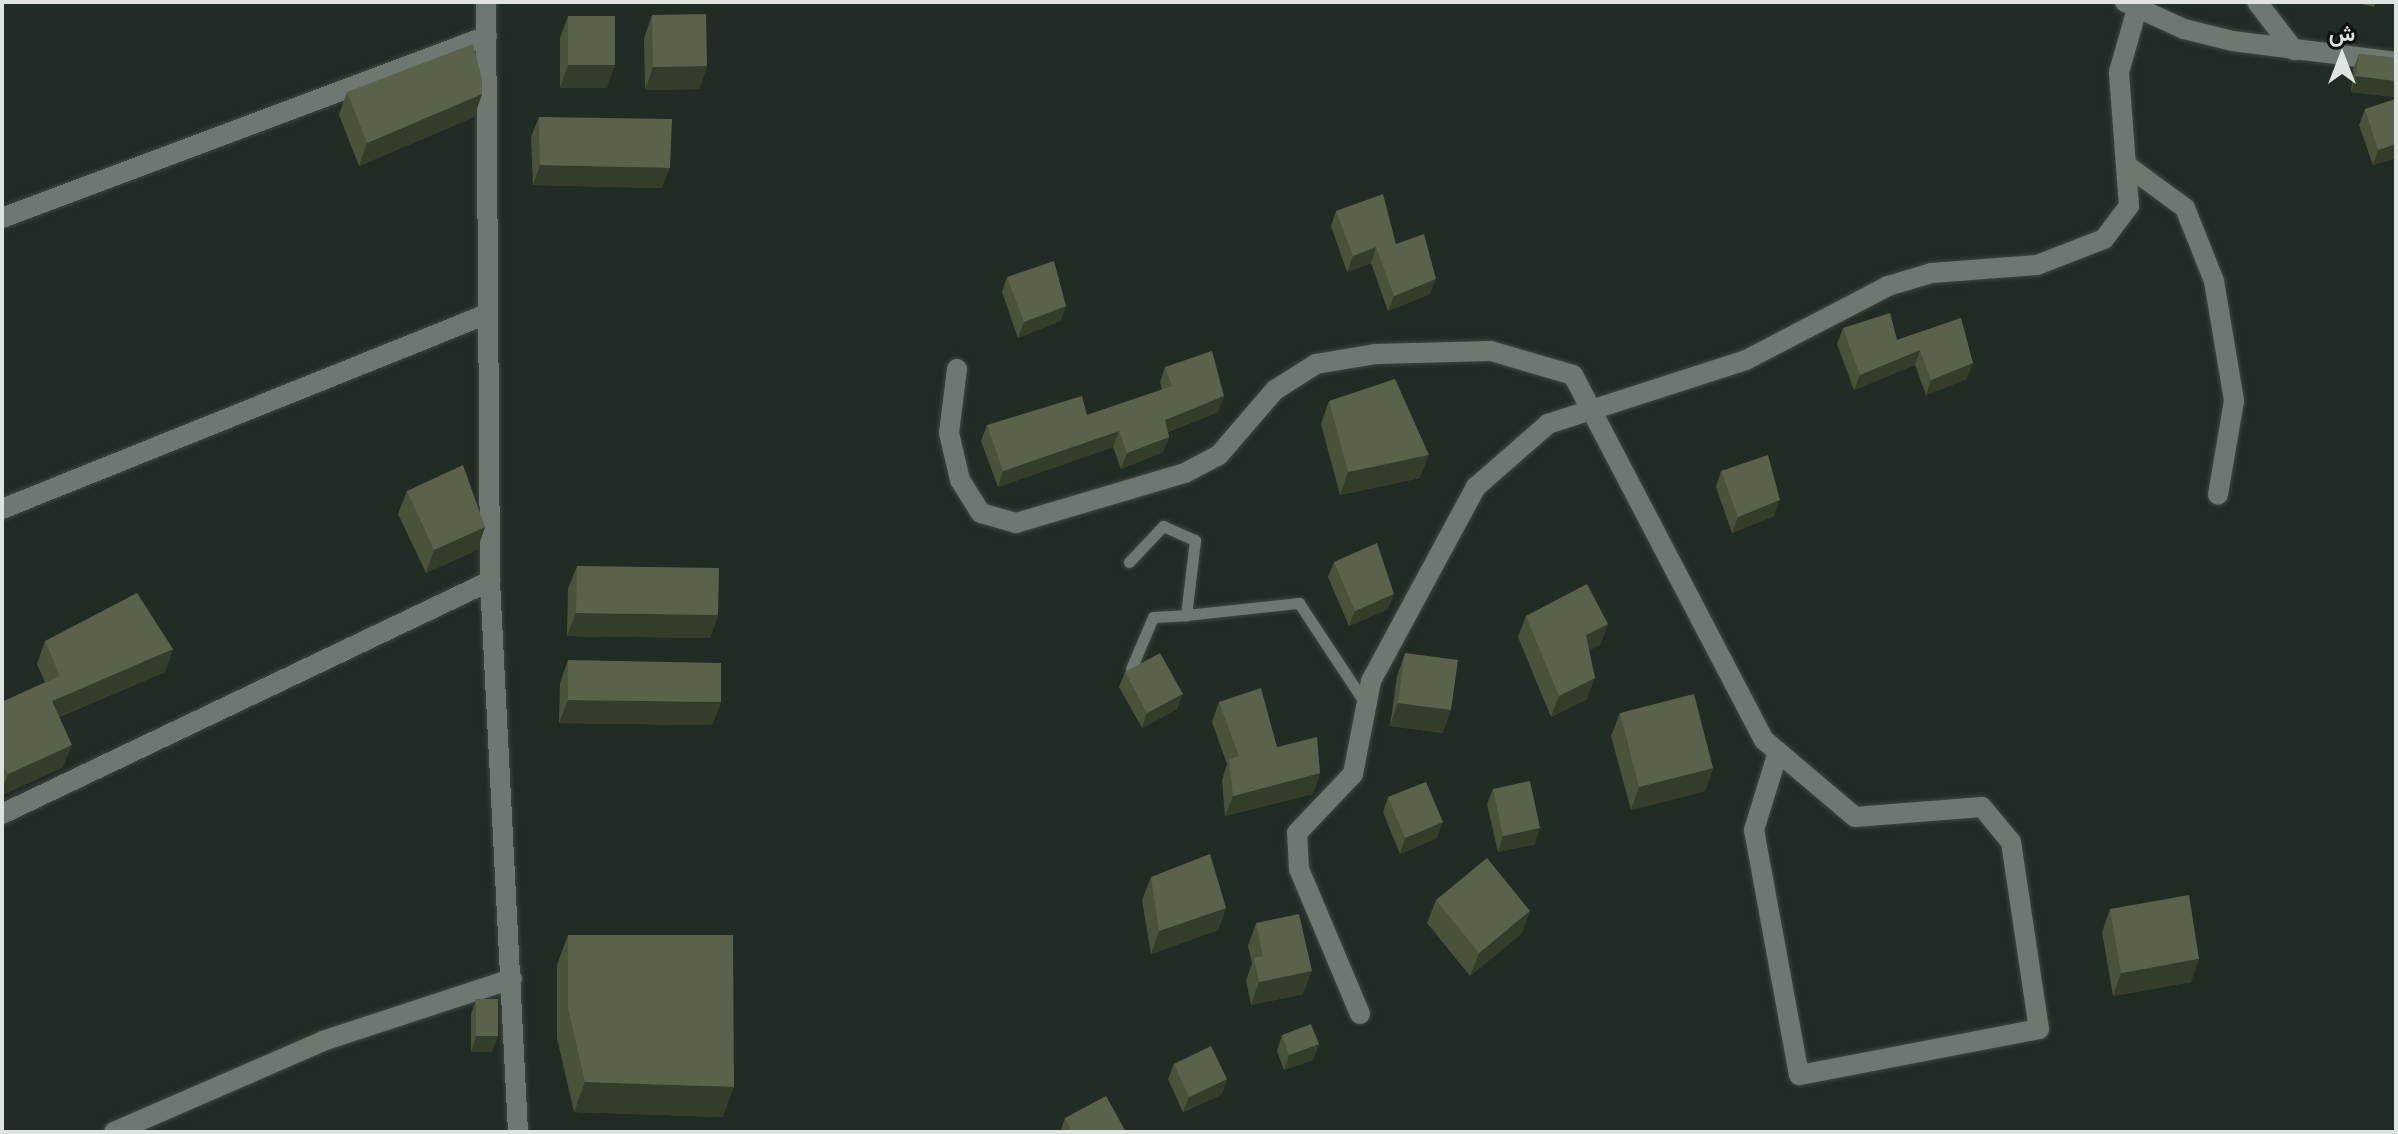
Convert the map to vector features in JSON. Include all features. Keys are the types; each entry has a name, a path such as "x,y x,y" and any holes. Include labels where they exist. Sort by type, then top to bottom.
{"street":[{"path":"486,2 490,581 518,1132"},
{"path":"2257,2 2294,50"},
{"path":"1360,1014 1299,869 1297,833 1353,774 1371,681 1435,574 1476,487 1548,424 1746,360 1888,286 2078,253 2122,222 2129,167 2119,72 2131,6 2184,29 2294,50 2396,62"},
{"path":"2,218 487,36"},
{"path":"2129,167 2185,208 2214,281 2234,401 2218,495"},
{"path":"2,509 487,314"},
{"path":"957,369 951,454 975,508 997,522 1016,523 1185,473 1219,455 1294,375 1345,357 1491,351 1542,361 1573,375 1594,408 1764,740 1855,817 1982,807 2011,842 2039,1029 1799,1075 1754,830 1778,752"},
{"path":"2,814 490,581"},
{"path":"114,1132 323,1041 512,979"}],"lane":[{"path":"1129,562 1163,526 1195,540 1186,615"},
{"path":"1131,669 1153,617 1299,603 1365,704"}],"building":[{"path":"706,14 707,66 653,67 652,15"},
{"path":"568,16 615,16 615,65 568,65"},
{"path":"473,44 482,79 482,94 367,143 347,92"},
{"path":"2359,54 2396,58 2396,81 2356,76"},
{"path":"2396,99 2396,144 2378,150 2365,109"},
{"path":"539,117 672,119 670,168 540,165"},
{"path":"1383,194 1396,244 1424,234 1436,279 1394,296 1376,247 1353,256 1336,211"},
{"path":"1054,261 1066,306 1024,322 1007,277"},
{"path":"1890,313 1897,340 1961,318 1973,363 1931,380 1920,350 1860,375 1843,328"},
{"path":"1212,351 1224,396 1165,420 1169,437 1127,453 1119,431 1003,471 987,425 1082,396 1087,415 1172,386 1165,367"},
{"path":"1395,379 1429,455 1348,472 1329,401"},
{"path":"1768,455 1780,500 1738,517 1721,471"},
{"path":"463,465 485,527 434,550 407,491"},
{"path":"1377,543 1394,594 1355,611 1334,562"},
{"path":"577,566 719,568 718,615 576,613"},
{"path":"1587,584 1608,624 1586,635 1595,678 1559,696 1526,616"},
{"path":"137,593 173,649 52,701 72,745 8,774 5,768 2,771 2,702 60,676 45,641"},
{"path":"1160,653 1183,694 1147,713 1125,672"},
{"path":"1405,653 1458,660 1451,710 1398,703"},
{"path":"568,660 721,663 721,702 568,700"},
{"path":"1261,688 1277,747 1317,737 1320,773 1233,796 1229,759 1239,756 1219,702"},
{"path":"1694,694 1713,768 1639,787 1620,713"},
{"path":"1530,781 1540,828 1503,836 1493,789"},
{"path":"1426,782 1443,822 1405,838 1388,797"},
{"path":"1210,854 1226,908 1159,931 1151,877"},
{"path":"1487,858 1530,911 1479,953 1436,900"},
{"path":"2189,895 2199,959 2121,973 2110,909"},
{"path":"1299,914 1312,971 1259,982 1254,958 1263,956 1256,923"},
{"path":"568,935 733,935 734,1087 585,1082 568,1008"},
{"path":"476,999 498,999 498,1036 476,1036"},
{"path":"1311,1024 1319,1044 1289,1055 1282,1035"},
{"path":"1211,1046 1227,1079 1189,1097 1174,1064"},
{"path":"1106,1096 1126,1132 1072,1132 1065,1118"}]}
